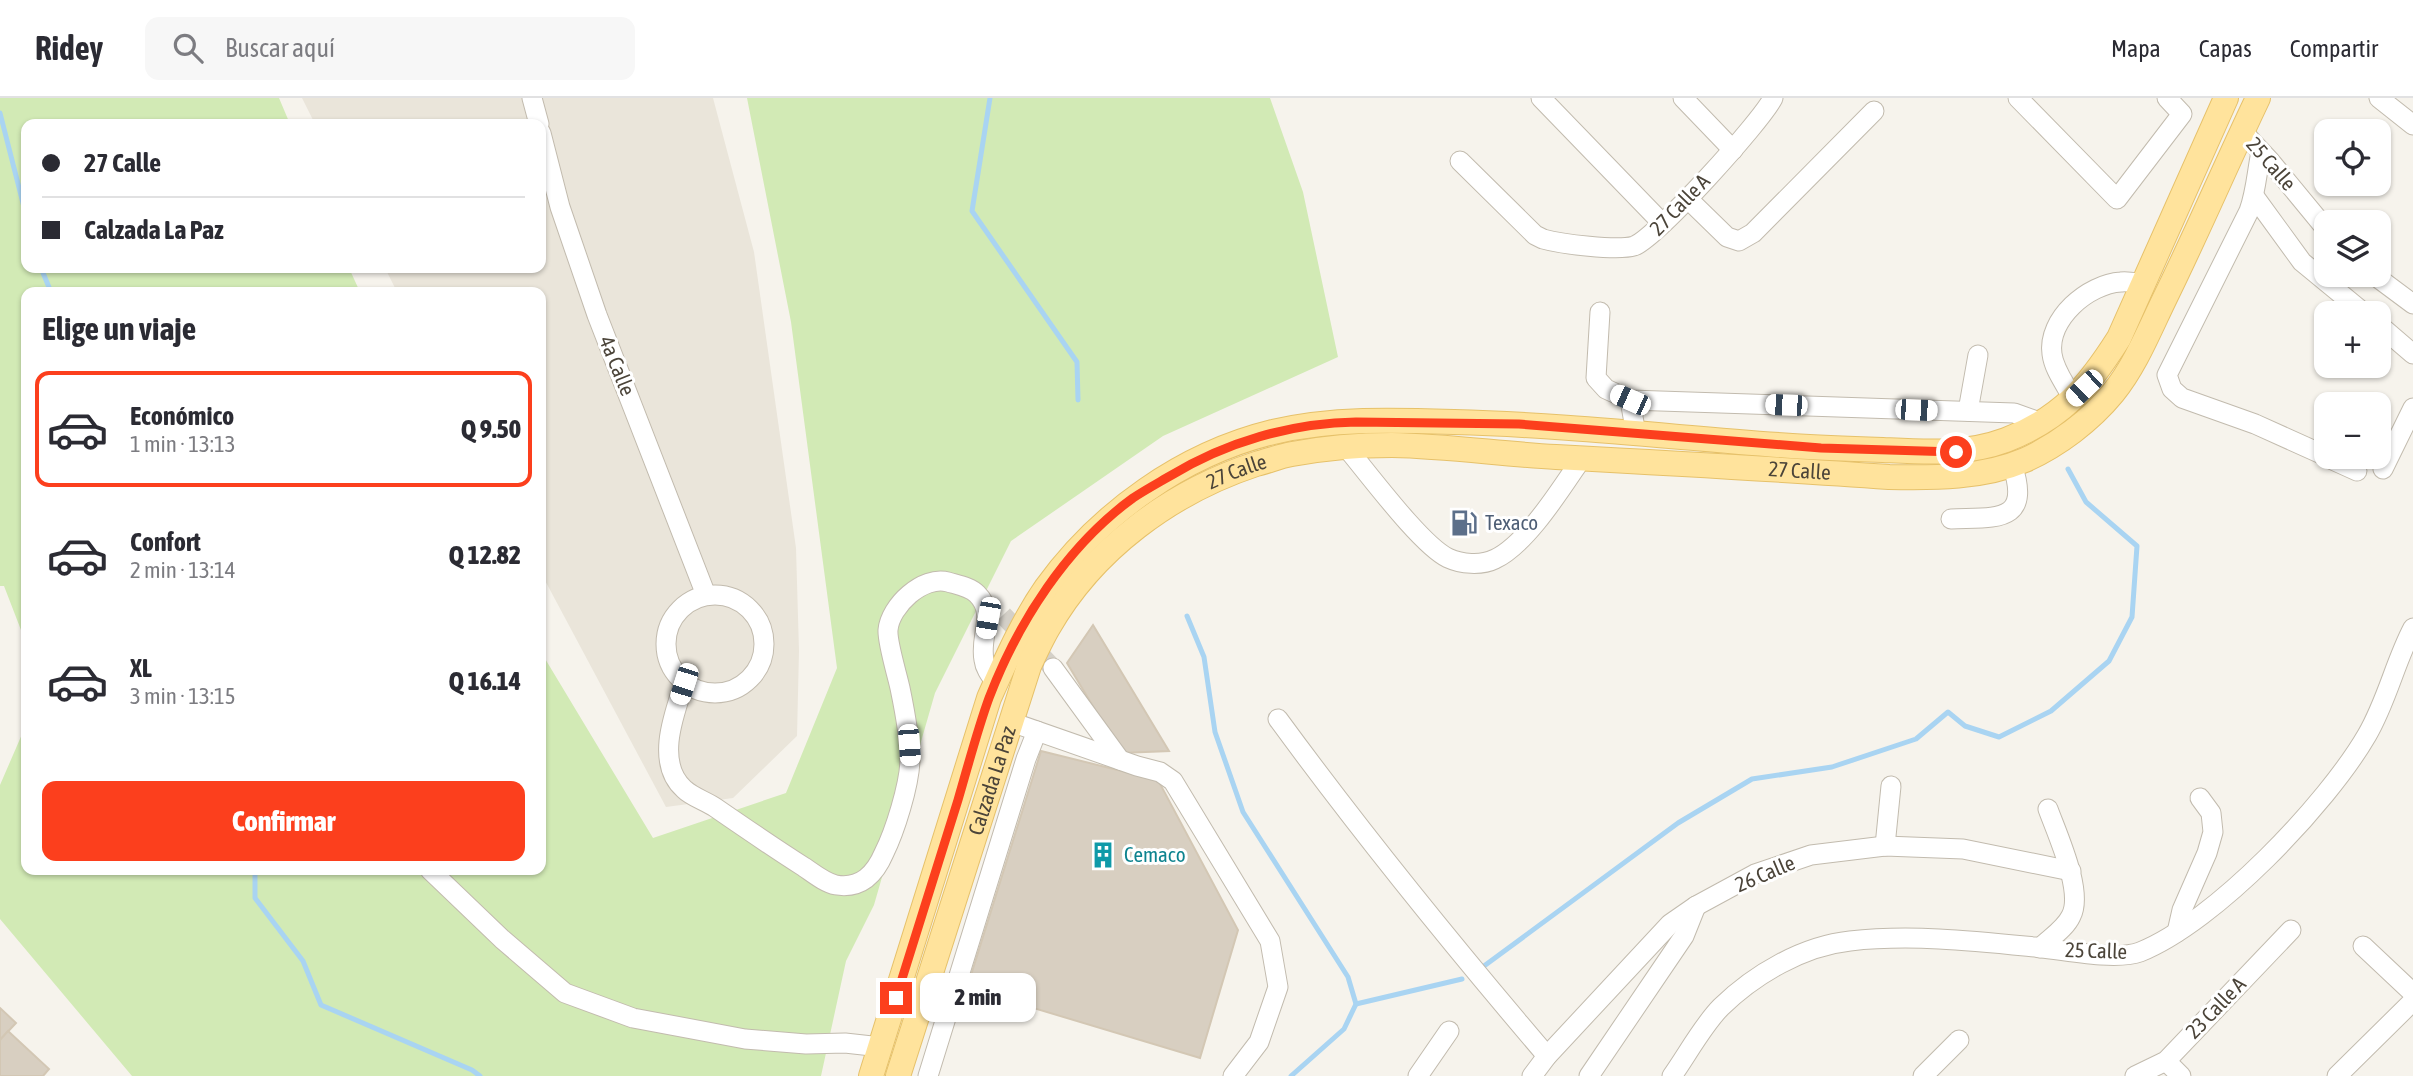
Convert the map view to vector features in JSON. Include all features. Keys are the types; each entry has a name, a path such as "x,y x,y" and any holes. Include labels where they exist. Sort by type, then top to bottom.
{"main road":[{"name":"27 Calle","path":"1140,508 1194,462 1273,432 1334,422 1519,424 1821,448 1934,452 1956,452 1990,445 2042,423 2073,399 2097,374 2119,338 2226,98"},
{"path":"2237,98 2232,116 2242,131"},
{"name":"27 Calle","path":"1140,508 1238,470 1290,454 1346,447 1392,445 1938,478 1987,471 2024,460 2073,432 2114,392 2139,351 2258,98"},
{"name":"Calzada La Paz","path":"872,1076 989,698 996,683 1025,623 1046,589 1088,539 1140,508"},
{"name":"Calzada La Paz","path":"904,1074 914,1024 1029,666 1048,627 1140,508"}],"street":[{"path":"532,98 538,119"},
{"path":"1541,98 1662,223"},
{"path":"1683,98 1733,149"},
{"name":"27 Calle A","path":"1460,161 1535,235 1543,239 1629,247 1646,240 1687,198 1733,149 1768,108 1773,98"},
{"path":"2018,98 2117,199 2182,114 2167,98"},
{"path":"2379,98 2413,125"},
{"path":"1687,198 1727,237 1739,241 1753,233 1874,111"},
{"name":"25 Calle","path":"2242,131 2314,215"},
{"path":"2261,152 2254,196 2167,375 2172,388 2182,398 2255,425 2314,452"},
{"name":"4a Calle","path":"546,153 560,208 597,315 706,595"},
{"path":"2254,196 2302,262 2349,301"},
{"path":"2073,399 2052,356 2052,334 2061,319 2082,297 2101,287 2122,281 2143,284"},
{"path":"2390,287 2413,304"},
{"path":"1600,312 1596,378 1606,389 1630,400 2014,413 2042,423"},
{"path":"2391,335 2413,354"},
{"path":"1968,411 1978,355"},
{"path":"1630,400 1636,434"},
{"path":"2391,451 2413,408"},
{"path":"1346,447 1420,535 1446,557 1463,563 1483,563 1503,554 1536,523 1582,458"},
{"path":"1951,519 2007,514 2014,507 2018,492 2012,464"},
{"path":"2353,469 2357,471"},
{"path":"684,684 668,743 668,763 683,788 833,885 849,886 862,883 878,866 890,840 910,764 907,727 888,630 898,605 918,587 942,581 972,589 994,611 988,618 982,650 996,683"},
{"path":"706,595 723,595 738,600 751,610 760,624 764,639 763,656 756,671 745,683 731,691 715,694 684,684 673,672 665,641 669,625 678,611 691,601 706,595"},
{"name":"25 Calle","path":"1672,1076 1718,1009 1754,977 1799,954 1849,941 1921,939 2095,955 2138,953 2178,932 2212,907 2245,877 2300,824 2338,778 2373,724 2413,628"},
{"path":"1053,668 1120,760"},
{"path":"1278,719 1338,801 1547,1056"},
{"path":"1011,722 1160,772 1173,781 1270,941 1278,987 1259,1042 1233,1076"},
{"path":"928,1076 1037,731"},
{"path":"1885,846 1891,786"},
{"path":"2178,932 2182,910 2207,853 2213,832 2211,813 2200,798"},
{"path":"2040,948 2064,926 2075,905 2071,871 2048,809"},
{"name":"26 Calle","path":"1532,1076 1547,1056 1670,924 1696,906 1755,874 1811,855 1885,846 1963,849 2071,871"},
{"path":"435,875 502,939 565,993 632,1018 745,1039 881,1048"},
{"path":"1589,1076 1684,936 1696,906"},
{"name":"23 Calle A","path":"2135,1076 2166,1061 2291,930"},
{"path":"2363,946 2413,993"},
{"path":"2337,1076 2413,1001"},
{"path":"914,1024 940,1033"},
{"path":"1418,1076 1449,1031"},
{"path":"1923,1076 1959,1040"},
{"path":"2166,1061 2181,1076"}],"shaded area":[{"path":"302,98 713,98 754,252 796,548 799,651 797,736 733,798 666,807 546,582 546,287 394,287 388,273 546,273 546,119 312,119"}],"green space":[{"path":"0,98 279,98 288,119 21,119 21,273 351,273 358,287 21,287 21,630 4,586 0,586"},
{"path":"747,98 1270,98 1303,192 1338,357 1163,436 1011,541 935,693 874,905 846,961 821,1076 132,1076 0,919 0,785 21,737 21,875 546,875 546,660 653,838 786,793 837,668 791,322"}],"building":[{"path":"1093,625 1169,751 1121,753 1067,663"},
{"name":"Cemaco","path":"1041,751 1158,780 1238,930 1200,1058 967,988"},
{"path":"0,1008 16,1023 0,1040"},
{"path":"8,1031 49,1069 43,1076 0,1076 0,1040"}],"waterway":[{"path":"990,98 972,211 1077,362 1078,400"},
{"path":"0,113 21,195"},
{"path":"43,273 49,287"},
{"path":"1484,966 1678,823 1752,779 1832,767 1916,739 1948,712 1965,726 1999,737 2051,711 2109,661 2132,617 2137,546 2086,502 2068,469"},
{"path":"1187,616 1204,657 1215,732 1243,812 1348,977 1356,1004 1344,1029 1291,1076"},
{"path":"255,875 255,898 303,961 321,1005 472,1070 480,1076"},
{"path":"1356,1004 1462,979"}],"tunnel":[{"path":"1003,615 1053,668"}],"place":[{"name":"Texaco","path":"1464,523"},
{"name":"Cemaco","path":"1103,855"}],"route":[{"path":"896,998 989,698 1025,623 1046,589 1088,539 1133,499 1194,462 1273,432 1334,422 1519,424 1821,448 1956,452"}]}
